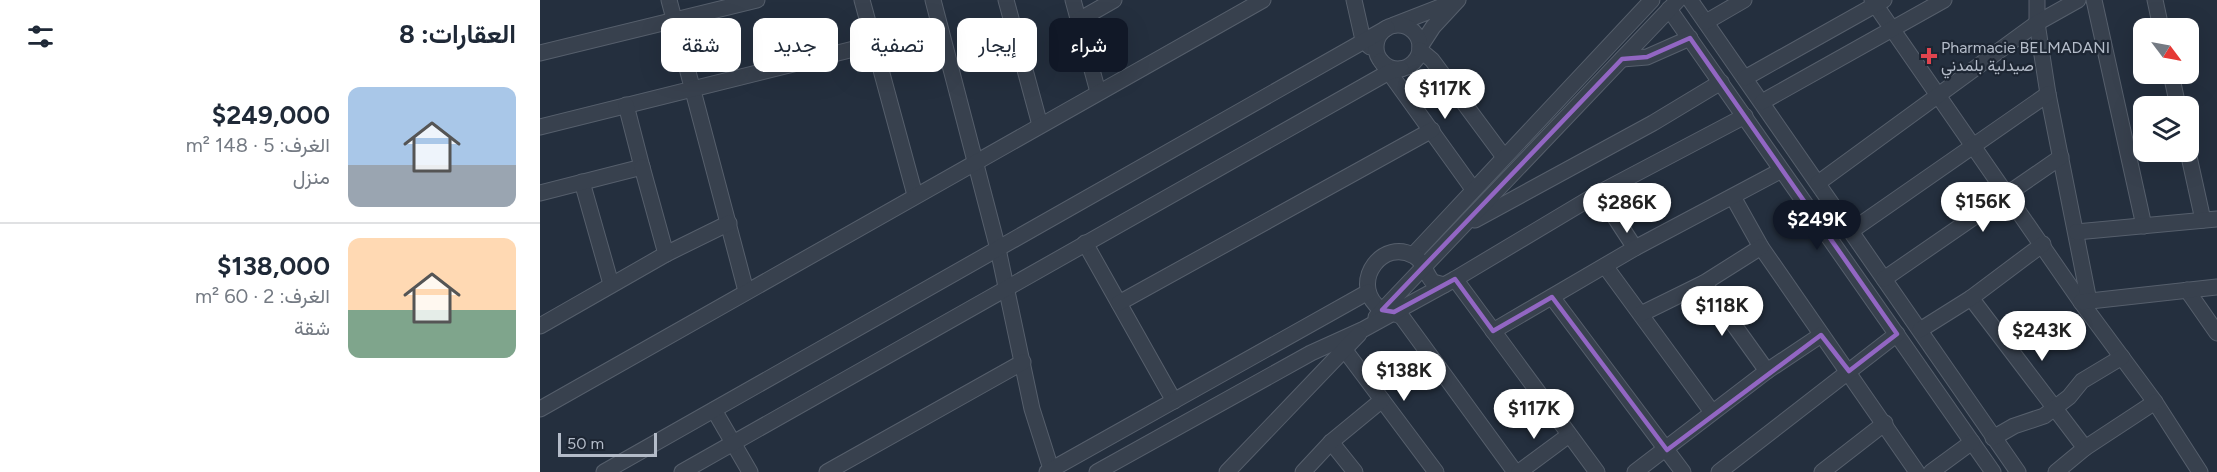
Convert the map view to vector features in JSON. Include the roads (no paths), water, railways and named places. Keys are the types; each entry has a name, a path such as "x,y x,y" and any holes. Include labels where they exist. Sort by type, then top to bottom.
{"street":[{"path":"669,0 674,18"},
{"path":"683,18 757,0"},
{"path":"862,0 867,18"},
{"path":"933,0 998,249 1032,409 1050,471 1368,292"},
{"path":"1006,0 1040,125"},
{"path":"1073,0 1078,18"},
{"path":"1082,18 1114,0"},
{"path":"540,409 1263,0"},
{"path":"1354,0 1363,40 1387,64 1473,189"},
{"path":"604,472 1363,40 1458,0"},
{"path":"682,472 1085,243 1387,64 1413,63 1433,27 1458,0"},
{"path":"1413,255 1652,0"},
{"path":"1690,0 2018,472"},
{"path":"1706,22 1744,0"},
{"path":"1762,102 1944,0"},
{"path":"2037,0 2037,23 2048,94 2076,232 2085,301"},
{"path":"1818,183 2037,23 2078,0"},
{"path":"2094,0 2144,226"},
{"path":"2155,0 2159,18"},
{"path":"1745,78 1877,2 1890,29 2085,301 2200,472"},
{"path":"1388,311 1424,266 1674,5 1690,38 1745,116 1780,171 1993,472"},
{"path":"540,53 661,23"},
{"path":"1387,64 1377,39 1390,27 1407,27 1413,31 1420,49 1432,60 1504,157"},
{"path":"1622,59 1647,57 1690,38"},
{"path":"540,127 850,50"},
{"path":"689,72 746,291"},
{"path":"882,72 915,195"},
{"path":"1093,72 1098,92"},
{"path":"1461,227 1653,123 1721,82"},
{"path":"1851,231 1975,147 2048,94"},
{"path":"626,105 666,254"},
{"path":"1227,472 1364,329 1388,311 1450,282 1599,193 1745,116"},
{"path":"1119,303 1432,130"},
{"path":"1884,279 2010,195 2061,157"},
{"path":"2076,232 2210,220 2191,162"},
{"path":"540,193 642,167"},
{"path":"1493,331 1635,248 1780,171"},
{"path":"582,182 611,284"},
{"path":"1599,193 1635,248"},
{"path":"1733,197 1761,247 1821,335 1849,370 1917,472"},
{"path":"540,326 666,254 729,223"},
{"path":"1085,243 1174,401"},
{"path":"1920,330 1971,298 2043,244"},
{"path":"1641,314 1704,284 1761,247"},
{"path":"1569,435 1517,472 1402,316 1388,311 1368,292 1367,279 1376,261 1393,252 1413,255 1424,266 1433,282 1450,282 1493,331 1597,472"},
{"path":"1605,266 1712,412"},
{"path":"1704,284 1767,372"},
{"path":"2085,301 2217,287"},
{"path":"2187,290 2217,333"},
{"path":"1552,297 1683,472"},
{"path":"1971,298 2085,448"},
{"path":"1097,472 1311,353 1364,329"},
{"path":"1719,472 1897,334"},
{"path":"1635,472 1667,450 1712,412 1821,335"},
{"path":"1347,353 1436,472"},
{"path":"1993,438 2014,426 2044,416 2082,381 2122,357"},
{"path":"827,472 1023,362"},
{"path":"1303,472 1331,442 1382,400"},
{"path":"2056,472 2085,448 2155,402"},
{"path":"714,410 750,472"},
{"path":"1822,472 1885,423"},
{"path":"1331,442 1355,472"},
{"path":"1931,472 1972,442"}],"place":[{"name":"Pharmacie BELMADANI صيدلية بلمدني","path":"1929,56"}]}
